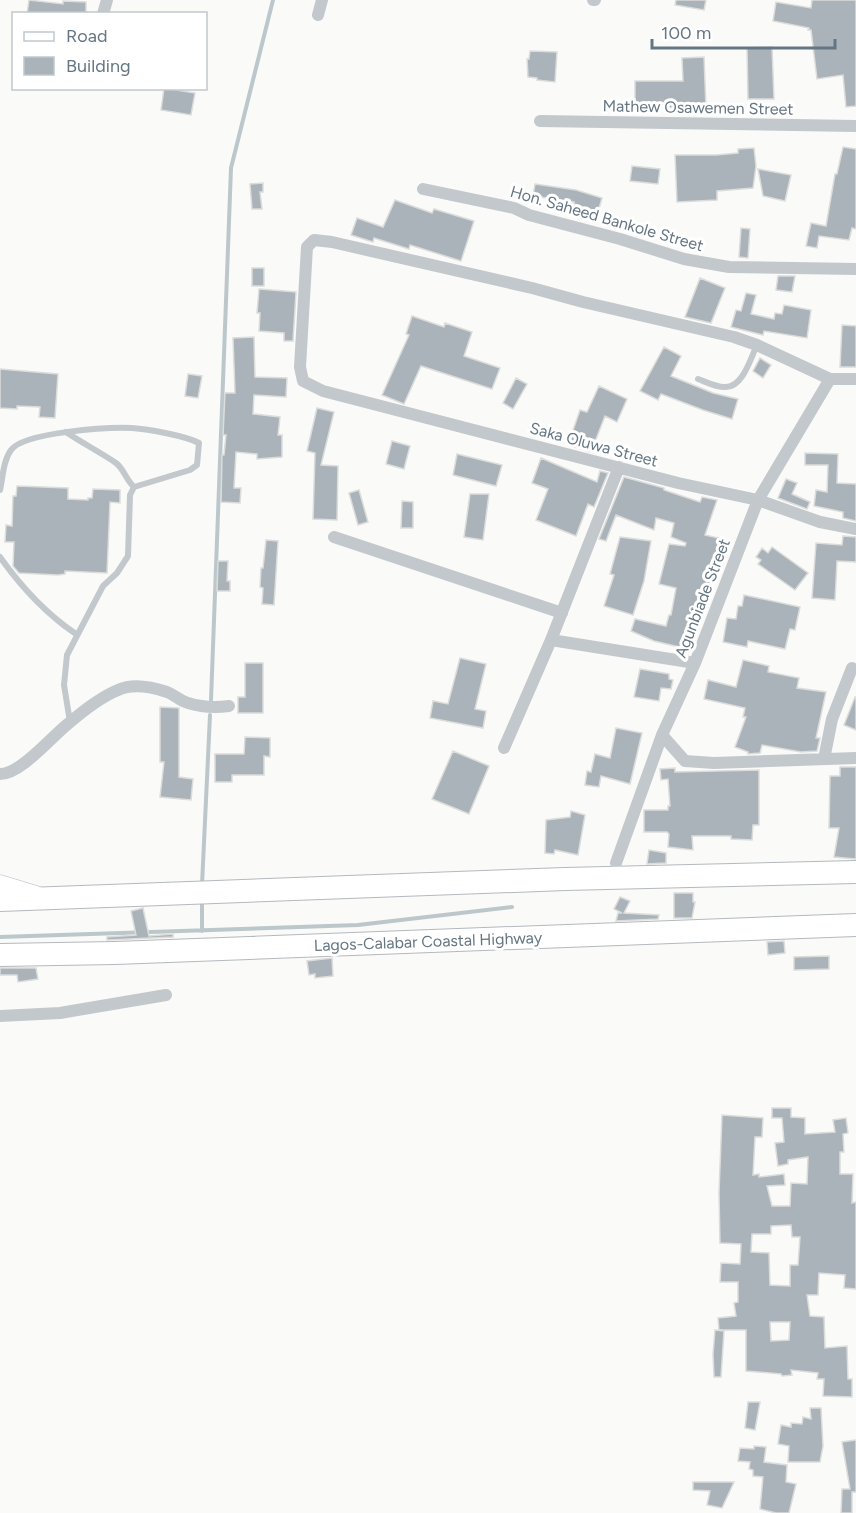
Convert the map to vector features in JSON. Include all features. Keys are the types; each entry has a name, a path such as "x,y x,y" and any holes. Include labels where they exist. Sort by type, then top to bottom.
{"highway":[{"path":"0,900 565,879 856,872"},
{"name":"Lagos-Calabar Coastal Highway","path":"0,955 115,953 856,925"}],"main road":[{"path":"0,885 41,898"}],"street":[{"path":"318,15 322,0"},
{"name":"Mathew Osawemen Street","path":"540,121 856,126"},
{"name":"Hon. Saheed Bankole Street","path":"423,189 514,208 529,215 620,238 684,260 729,267 856,269"},
{"name":"Saka Oluwa Street","path":"757,345 734,337 532,288 332,242 314,240 307,247 300,367 303,381 323,391 678,483 758,500 820,522 856,529"},
{"path":"757,345 830,379 856,379"},
{"name":"Agunbiade Street","path":"616,863 662,735 695,663 758,500 830,379"},
{"path":"504,748 551,640 619,468"},
{"path":"334,537 561,613"},
{"path":"551,640 695,663"},
{"path":"824,759 832,719 852,668"},
{"path":"0,774 8,774 19,768 70,722 118,690 132,685 168,693 184,702 196,705 229,706"},
{"path":"662,735 686,761 714,763 856,758"},
{"path":"0,1016 60,1013 166,995"}],"lane":[{"path":"698,379 725,388 734,386 741,378 757,345"},
{"path":"0,490 5,463 12,449 20,443 66,432 132,428 190,438 199,443 197,465 190,470 134,486"},
{"path":"66,432 118,465 134,486"},
{"path":"70,722 64,685 67,655 103,586 117,573 128,556 130,495 134,486"},
{"path":"0,557 20,585 53,619 76,634"}],"building":[{"path":"29,0 63,4 63,1 86,2 86,12 27,12"},
{"path":"676,0 706,0 704,10 675,5"},
{"path":"812,0 856,0 856,106 846,107 843,75 817,79 811,30 773,21 776,2 811,8"},
{"path":"772,47 774,99 748,99 747,48"},
{"path":"530,51 557,52 555,82 528,77 527,59 529,59"},
{"path":"704,57 706,108 635,108 635,81 683,81 682,58"},
{"path":"164,90 195,93 191,115 161,110"},
{"path":"843,147 856,149 856,229 852,228 849,240 819,236 817,248 806,246 811,223 826,226 835,174 837,174"},
{"path":"754,148 756,166 753,188 717,191 717,200 677,202 675,155 716,155 738,153 738,149"},
{"path":"632,166 660,169 658,184 630,181"},
{"path":"758,169 791,175 785,201 763,196"},
{"path":"263,183 263,192 260,192 262,209 252,209 250,184"},
{"path":"535,184 576,190 602,198 598,212 574,204 574,202 533,196"},
{"path":"395,200 432,213 434,209 474,221 461,261 410,245 409,249 374,238 373,242 351,235 357,218 383,227"},
{"path":"741,228 750,229 748,258 739,257"},
{"path":"252,268 264,268 264,286 252,286"},
{"path":"778,276 795,276 792,292 776,290"},
{"path":"700,278 725,288 711,323 685,317"},
{"path":"259,289 296,292 293,341 284,341 284,333 259,331 260,313 257,313"},
{"path":"746,293 756,295 751,314 774,319 775,313 782,314 784,305 811,310 807,338 764,331 763,335 731,327 736,310 741,311"},
{"path":"412,316 444,327 445,323 472,332 464,356 500,368 492,389 421,366 404,404 382,395 409,335 406,334"},
{"path":"842,325 856,326 856,367 840,367"},
{"path":"254,337 255,377 287,378 286,397 254,395 253,414 280,417 278,435 282,435 282,457 257,459 257,454 236,452 234,488 241,488 240,503 221,502 222,455 224,455 226,435 223,435 225,393 235,393 233,338"},
{"path":"664,347 681,356 671,376 713,393 738,399 732,419 661,394 658,400 640,391"},
{"path":"760,358 771,365 763,378 753,371"},
{"path":"0,369 58,374 55,418 39,417 40,407 0,408"},
{"path":"188,374 202,376 198,398 185,396"},
{"path":"516,378 527,384 513,409 503,403"},
{"path":"599,386 627,399 617,422 605,416 591,452 568,445 580,410 587,412"},
{"path":"317,408 334,412 321,465 338,466 337,520 313,519 315,453 307,451"},
{"path":"392,441 410,446 404,469 386,464"},
{"path":"805,453 838,454 837,483 856,484 856,521 843,518 843,512 814,506 816,490 827,492 828,465 805,465"},
{"path":"457,454 502,465 496,486 453,475"},
{"path":"541,458 597,482 600,471 608,473 594,507 588,504 576,536 536,520 548,489 532,483"},
{"path":"624,477 664,488 664,490 700,502 702,497 717,500 705,535 727,540 720,565 717,564 708,597 705,596 699,629 698,631 693,630 688,649 654,641 631,631 635,619 666,626 669,615 671,615 676,588 659,584 669,544 685,546 686,543 671,537 674,523 656,518 654,530 616,515 606,541 599,539"},
{"path":"786,479 797,483 792,494 810,502 807,509 778,498"},
{"path":"17,486 68,488 68,499 88,500 92,498 93,489 120,490 120,503 110,502 107,573 65,571 65,574 58,575 19,573 13,566 14,542 5,542 6,525 12,526 13,496 16,496"},
{"path":"359,490 368,522 358,525 349,493"},
{"path":"470,494 489,494 483,540 464,537"},
{"path":"402,501 413,502 413,528 401,528"},
{"path":"843,536 856,537 856,562 837,561 835,600 812,598 816,543 842,545"},
{"path":"620,537 651,541 644,581 633,615 604,606 614,575 610,574"},
{"path":"266,540 278,541 274,605 262,604 261,568 263,568"},
{"path":"772,547 808,573 795,590 758,564 761,560 756,557 762,548 768,553"},
{"path":"218,561 228,561 227,581 230,581 230,591 217,591"},
{"path":"744,595 800,607 795,630 790,629 785,649 748,641 747,647 723,642 727,618 736,619 738,606 742,606"},
{"path":"460,658 486,664 475,709 486,711 483,728 430,718 433,701 448,704"},
{"path":"743,660 769,666 768,672 799,678 797,688 826,692 816,738 820,738 817,751 801,752 762,745 760,753 748,754 735,747 746,717 743,717 745,708 704,699 708,680 736,687"},
{"path":"245,663 263,663 263,713 238,713 238,697 245,697"},
{"path":"640,669 669,674 669,679 673,680 671,689 661,688 659,701 634,697"},
{"path":"856,697 856,730 844,725"},
{"path":"160,707 179,708 179,777 193,779 191,800 160,797 164,762 160,762"},
{"path":"616,728 642,733 630,784 601,776 599,787 585,785 587,771 591,772 595,754 610,758"},
{"path":"245,737 270,738 270,757 264,756 264,775 232,775 232,782 215,782 215,754 244,754"},
{"path":"453,751 489,766 469,814 432,799"},
{"path":"840,767 856,767 856,859 834,857 839,828 829,828 830,776 840,776"},
{"path":"675,768 675,772 759,770 759,825 753,825 752,840 731,839 731,836 692,836 693,850 668,847 669,834 667,832 644,832 644,810 668,810 670,806 668,779 661,780 660,769"},
{"path":"571,811 585,815 578,855 555,850 554,854 545,853 546,820 570,817"},
{"path":"649,850 666,853 666,863 647,864"},
{"path":"674,893 693,893 693,902 695,902 692,918 674,918"},
{"path":"620,897 630,901 624,913 659,915 658,919 616,921 618,913 622,913 614,909"},
{"path":"143,908 149,936 173,934 173,937 107,940 107,937 136,935 131,911"},
{"path":"784,941 785,953 768,955 767,942"},
{"path":"829,956 829,969 794,970 794,957"},
{"path":"332,958 333,976 315,978 315,974 309,975 307,961"},
{"path":"0,968 36,968 38,979 18,982 17,975 0,975"},
{"path":"772,1108 791,1108 791,1117 805,1118 805,1134 835,1132 833,1120 846,1118 848,1133 843,1134 844,1152 840,1152 840,1174 853,1174 852,1203 856,1202 856,1289 844,1288 845,1275 819,1273 818,1295 807,1295 810,1316 824,1317 825,1348 847,1346 848,1379 852,1379 852,1397 823,1396 824,1379 817,1379 818,1373 791,1370 792,1375 782,1376 781,1374 746,1371 746,1330 719,1330 718,1318 736,1316 734,1303 738,1302 738,1282 720,1282 721,1263 740,1264 741,1244 720,1243 722,1115 763,1118 762,1137 755,1137 753,1175 759,1174 759,1177 784,1174 785,1185 767,1186 772,1206 790,1206 791,1183 807,1184 808,1157 788,1160 788,1164 778,1166 775,1143 784,1142 782,1118 772,1118","holes":["791,1225 792,1237 800,1237 798,1265 790,1265 790,1286 770,1285 769,1253 751,1252 752,1234 771,1234 771,1226","770,1322 790,1322 789,1340 771,1341"]},
{"path":"715,1330 724,1331 721,1377 714,1377"},
{"path":"748,1402 760,1402 755,1430 745,1428"},
{"path":"810,1408 821,1408 823,1446 820,1462 788,1462 789,1446 778,1444 781,1425 791,1427 791,1423 802,1424 803,1417 811,1419"},
{"path":"856,1440 856,1492 852,1492 852,1513 841,1513 842,1489 850,1489 842,1442"},
{"path":"754,1446 766,1447 764,1462 787,1465 786,1482 796,1484 789,1513 760,1509 763,1477 753,1476 753,1470 749,1469 750,1462 738,1461 740,1448 754,1449"},
{"path":"693,1482 734,1482 722,1508 707,1505 710,1491 693,1490"}],"waterway":[{"path":"211,700 231,168 273,0"},
{"path":"202,885 210,715"},
{"path":"202,899 202,931"},
{"path":"0,937 358,925 512,907"}]}
